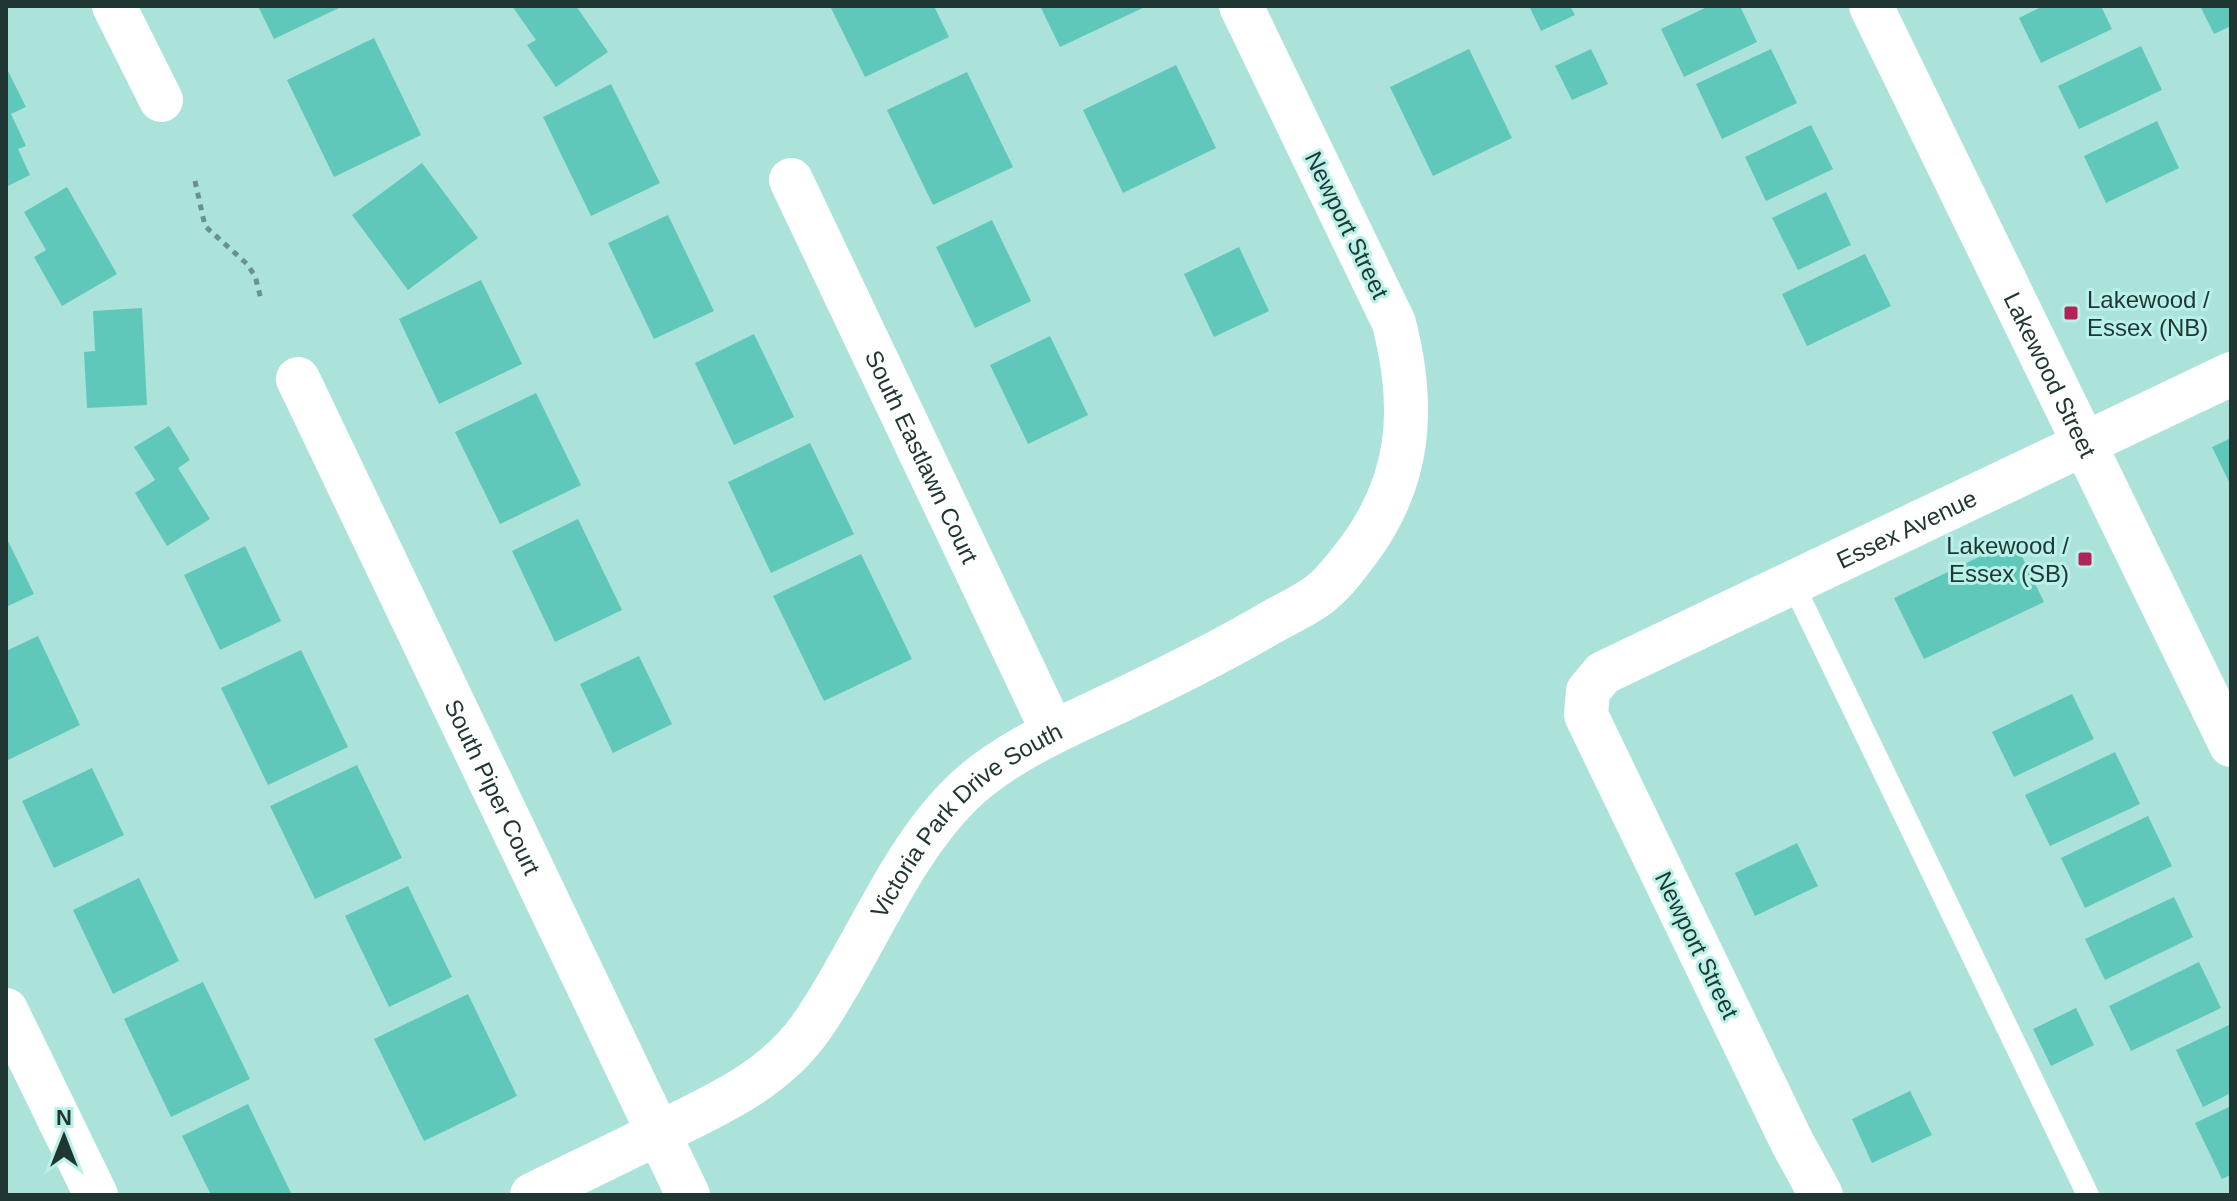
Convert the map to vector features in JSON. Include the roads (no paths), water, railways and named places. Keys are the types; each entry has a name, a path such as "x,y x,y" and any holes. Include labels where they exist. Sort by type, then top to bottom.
{"street":[{"path":"114,6 161,100"},
{"name":"Newport Street","path":"1241,6 1394,323 1405,366 1407,420 1402,456"},
{"name":"Lakewood Street","path":"1871,6 2231,745"},
{"name":"South Eastlawn Court","path":"791,180 1053,732"},
{"name":"Essex Avenue","path":"1588,691 1603,673 2231,374"},
{"name":"South Piper Court","path":"298,379 688,1195"},
{"name":"Victoria Park Drive South","path":"532,1195 738,1095 786,1057 812,1027 917,850 938,819 962,792 986,773 1053,732 1202,662 1318,596 1338,577 1371,534 1395,485 1402,456"},
{"name":"Newport Street","path":"1588,691 1586,715 1792,1142 1821,1195"},
{"path":"6,1010 96,1195"}],"lane":[{"path":"1793,584 2088,1195"}],"place":[{"name":"Lakewood / Essex (NB)","path":"2071,313"},
{"name":"Lakewood / Essex (SB)","path":"2085,559"}]}
